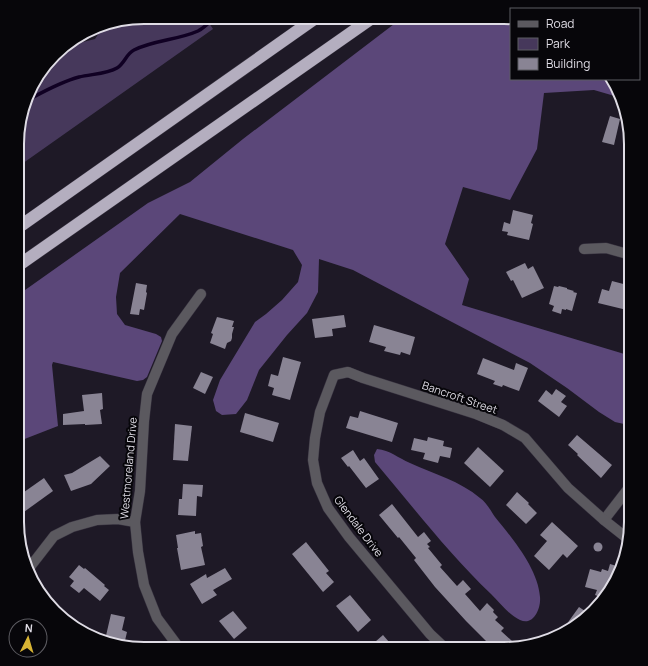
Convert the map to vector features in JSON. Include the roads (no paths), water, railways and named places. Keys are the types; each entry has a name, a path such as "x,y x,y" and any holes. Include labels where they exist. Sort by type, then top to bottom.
{"highway":[{"path":"24,223 308,24"},
{"path":"24,262 363,24"}],"street":[{"path":"584,249 606,248 624,254"},
{"name":"Westmoreland Drive","path":"175,642 157,618 144,585 138,552 135,522 140,492 147,394 172,334 201,294"},
{"name":"Bancroft Street","path":"338,374 348,372 476,414 503,425 525,438 568,488 623,535"},
{"name":"Glendale Drive","path":"338,374 334,375 320,412 313,460 317,483 328,508 349,536 430,634 439,642"},
{"path":"604,520 624,494"},
{"path":"32,565 54,536 72,527 97,520 118,519 135,522"}],"waterway":[{"path":"33,97 72,79 113,70 120,66 134,50 150,44 190,34 198,31 208,24"}]}
